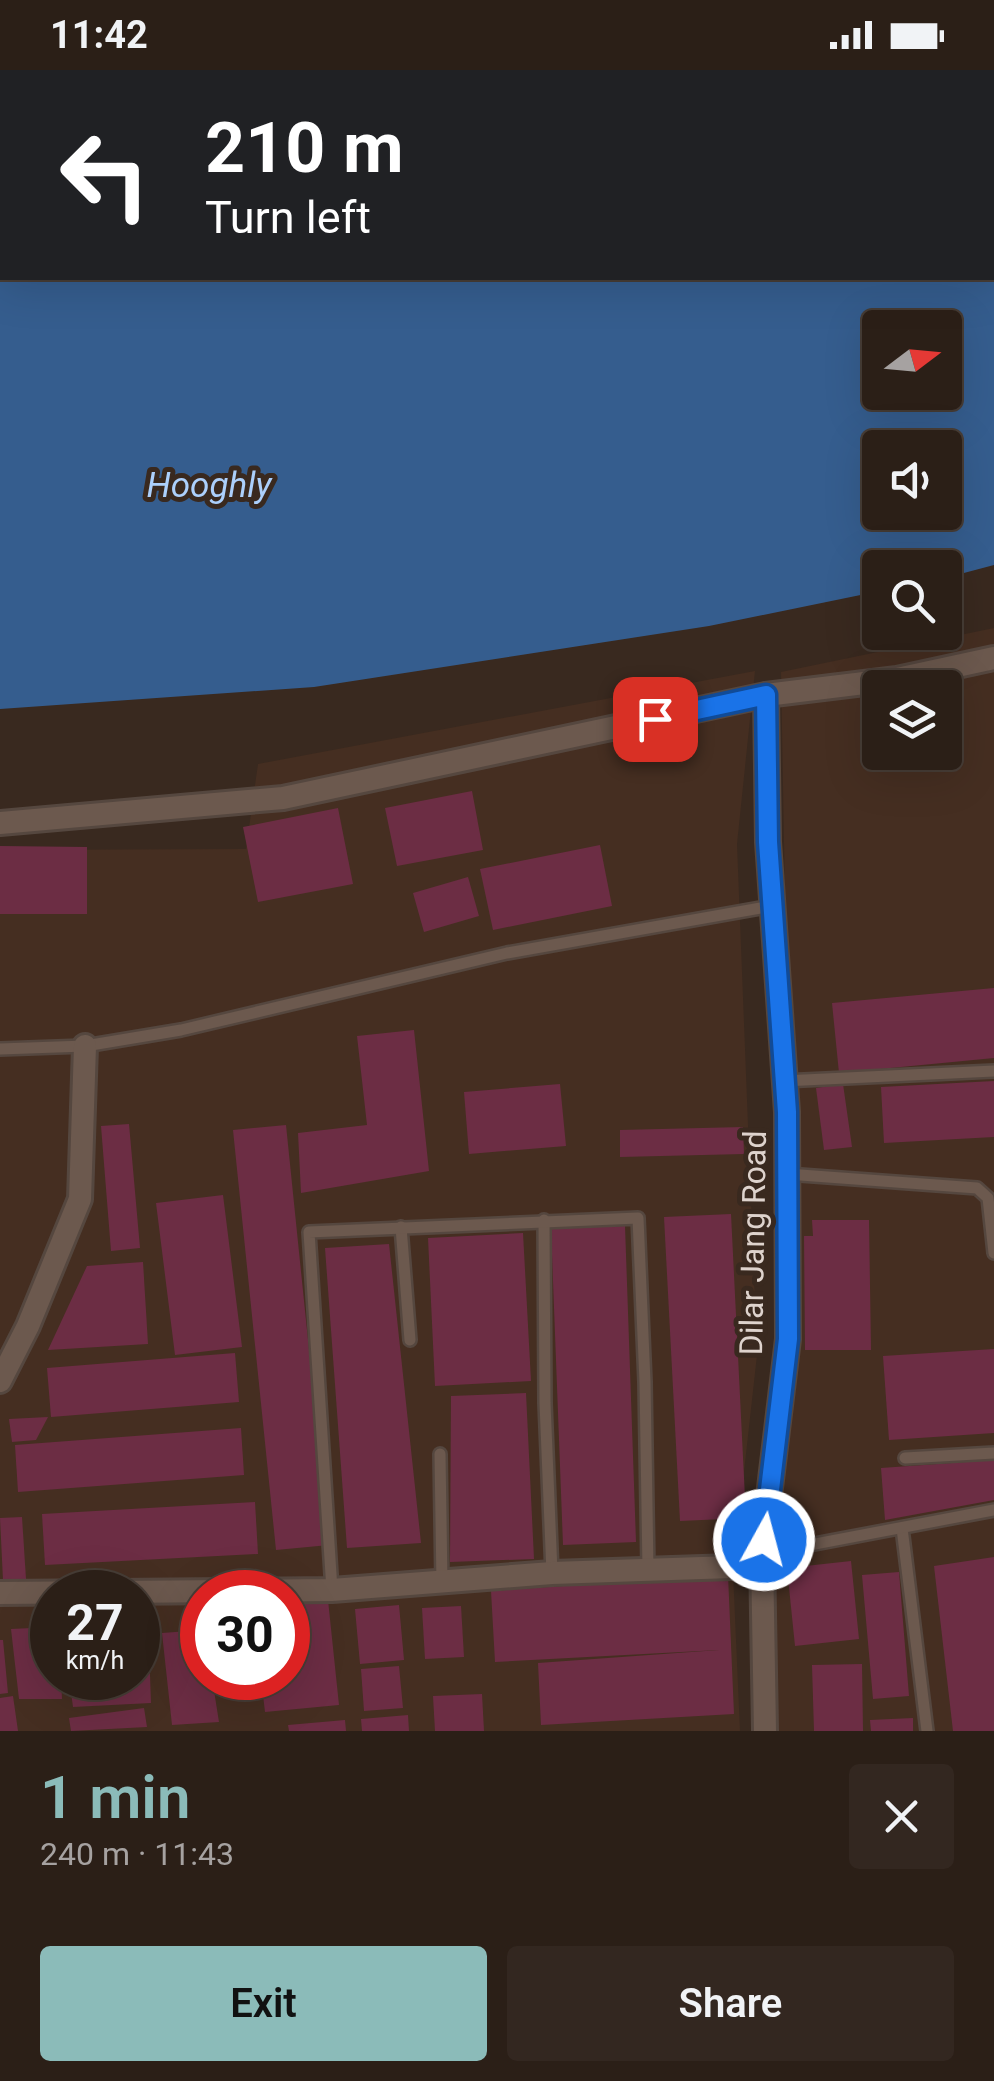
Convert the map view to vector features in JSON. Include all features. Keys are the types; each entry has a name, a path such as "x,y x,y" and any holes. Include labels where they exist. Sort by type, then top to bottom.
{"street":[{"path":"0,823 283,798 766,695 897,679 994,658"},
{"name":"Dilar Jang Road","path":"765,1731 762,1560 788,1339 787,1174 772,906 766,695"},
{"path":"0,1381 28,1326 80,1199 85,1046"},
{"path":"0,1593 332,1590 762,1560"}],"lane":[{"path":"0,1049 85,1046 200,1026 507,953 772,906"},
{"path":"783,1080 994,1071"},
{"path":"787,1174 977,1188 988,1198 994,1254"},
{"path":"332,1590 309,1232 638,1218 646,1382 648,1570"},
{"path":"544,1220 552,1572"},
{"path":"401,1227 410,1340"},
{"path":"905,1458 994,1453"},
{"path":"440,1454 442,1584"},
{"path":"762,1560 994,1510"},
{"path":"902,1528 927,1731"}],"shaded area":[{"path":"994,628 994,1731 779,1731 768,1581 793,1352 781,672 888,650 962,650 962,635"},
{"path":"755,671 737,844 757,1355 733,1571 740,1731 0,1731 0,850 246,849 258,764"}],"water":[{"name":"Hooghly","path":"0,280 994,280 994,565 962,573 962,550 862,550 862,595 709,626 314,687 0,709"}],"building":[{"path":"472,791 483,850 397,866 385,808"},
{"path":"338,808 353,884 258,902 243,827"},
{"path":"600,845 612,906 493,930 480,869"},
{"path":"0,846 87,847 87,914 0,914"},
{"path":"468,877 479,916 424,932 413,893"},
{"path":"994,988 994,1058 839,1073 832,1003"},
{"path":"414,1030 429,1171 301,1193 298,1133 367,1125 357,1036"},
{"path":"994,1081 994,1137 884,1143 881,1087"},
{"path":"560,1084 566,1146 469,1154 464,1092"},
{"path":"843,1084 852,1147 824,1150 816,1088"},
{"path":"129,1124 140,1248 111,1251 101,1126"},
{"path":"286,1125 329,1545 276,1550 233,1130"},
{"path":"743,1127 744,1154 620,1157 620,1130"},
{"path":"223,1195 242,1347 175,1355 156,1203"},
{"path":"731,1214 746,1518 680,1521 664,1217"},
{"path":"812,1220 869,1220 871,1350 805,1350 804,1236 813,1236"},
{"path":"625,1226 636,1542 563,1545 551,1228"},
{"path":"523,1233 531,1381 435,1386 428,1238"},
{"path":"389,1244 421,1543 347,1548 325,1248"},
{"path":"143,1262 148,1344 48,1350 87,1266"},
{"path":"994,1349 994,1433 889,1440 883,1356"},
{"path":"235,1353 239,1402 51,1417 47,1368"},
{"path":"526,1393 534,1559 450,1562 451,1396"},
{"path":"48,1417 36,1440 12,1442 9,1419"},
{"path":"241,1428 244,1475 18,1492 15,1445"},
{"path":"994,1460 994,1500 885,1520 881,1468"},
{"path":"255,1502 258,1554 45,1565 42,1514"},
{"path":"22,1517 26,1579 3,1580 0,1518"},
{"path":"994,1557 994,1731 953,1731 934,1566"},
{"path":"851,1561 859,1639 795,1646 787,1568"},
{"path":"899,1572 909,1696 873,1699 862,1575"},
{"path":"728,1575 734,1714 541,1725 538,1663 719,1650 495,1662 491,1591"},
{"path":"328,1600 339,1705 265,1712 264,1700 310,1700 310,1602"},
{"path":"399,1605 404,1660 360,1664 355,1609"},
{"path":"461,1606 464,1657 425,1659 422,1608"},
{"path":"30,1628 30,1699 19,1699 11,1629"},
{"path":"180,1632 180,1700 216,1700 219,1722 172,1725 162,1633"},
{"path":"0,1640 8,1693 0,1694"},
{"path":"862,1664 863,1731 814,1731 812,1665"},
{"path":"399,1666 403,1708 364,1711 361,1669"},
{"path":"482,1694 484,1731 435,1731 433,1696"},
{"path":"13,1696 18,1731 0,1731 0,1698"},
{"path":"72,1700 151,1700 151,1703 73,1707"},
{"path":"144,1708 147,1727 71,1731 69,1718"},
{"path":"408,1715 409,1731 362,1731 361,1719"},
{"path":"913,1718 913,1731 871,1731 870,1720"},
{"path":"345,1720 346,1731 289,1731 288,1725"}],"route":[{"path":"655,719 766,695 768,842 787,1112 788,1339 764,1540"}]}
